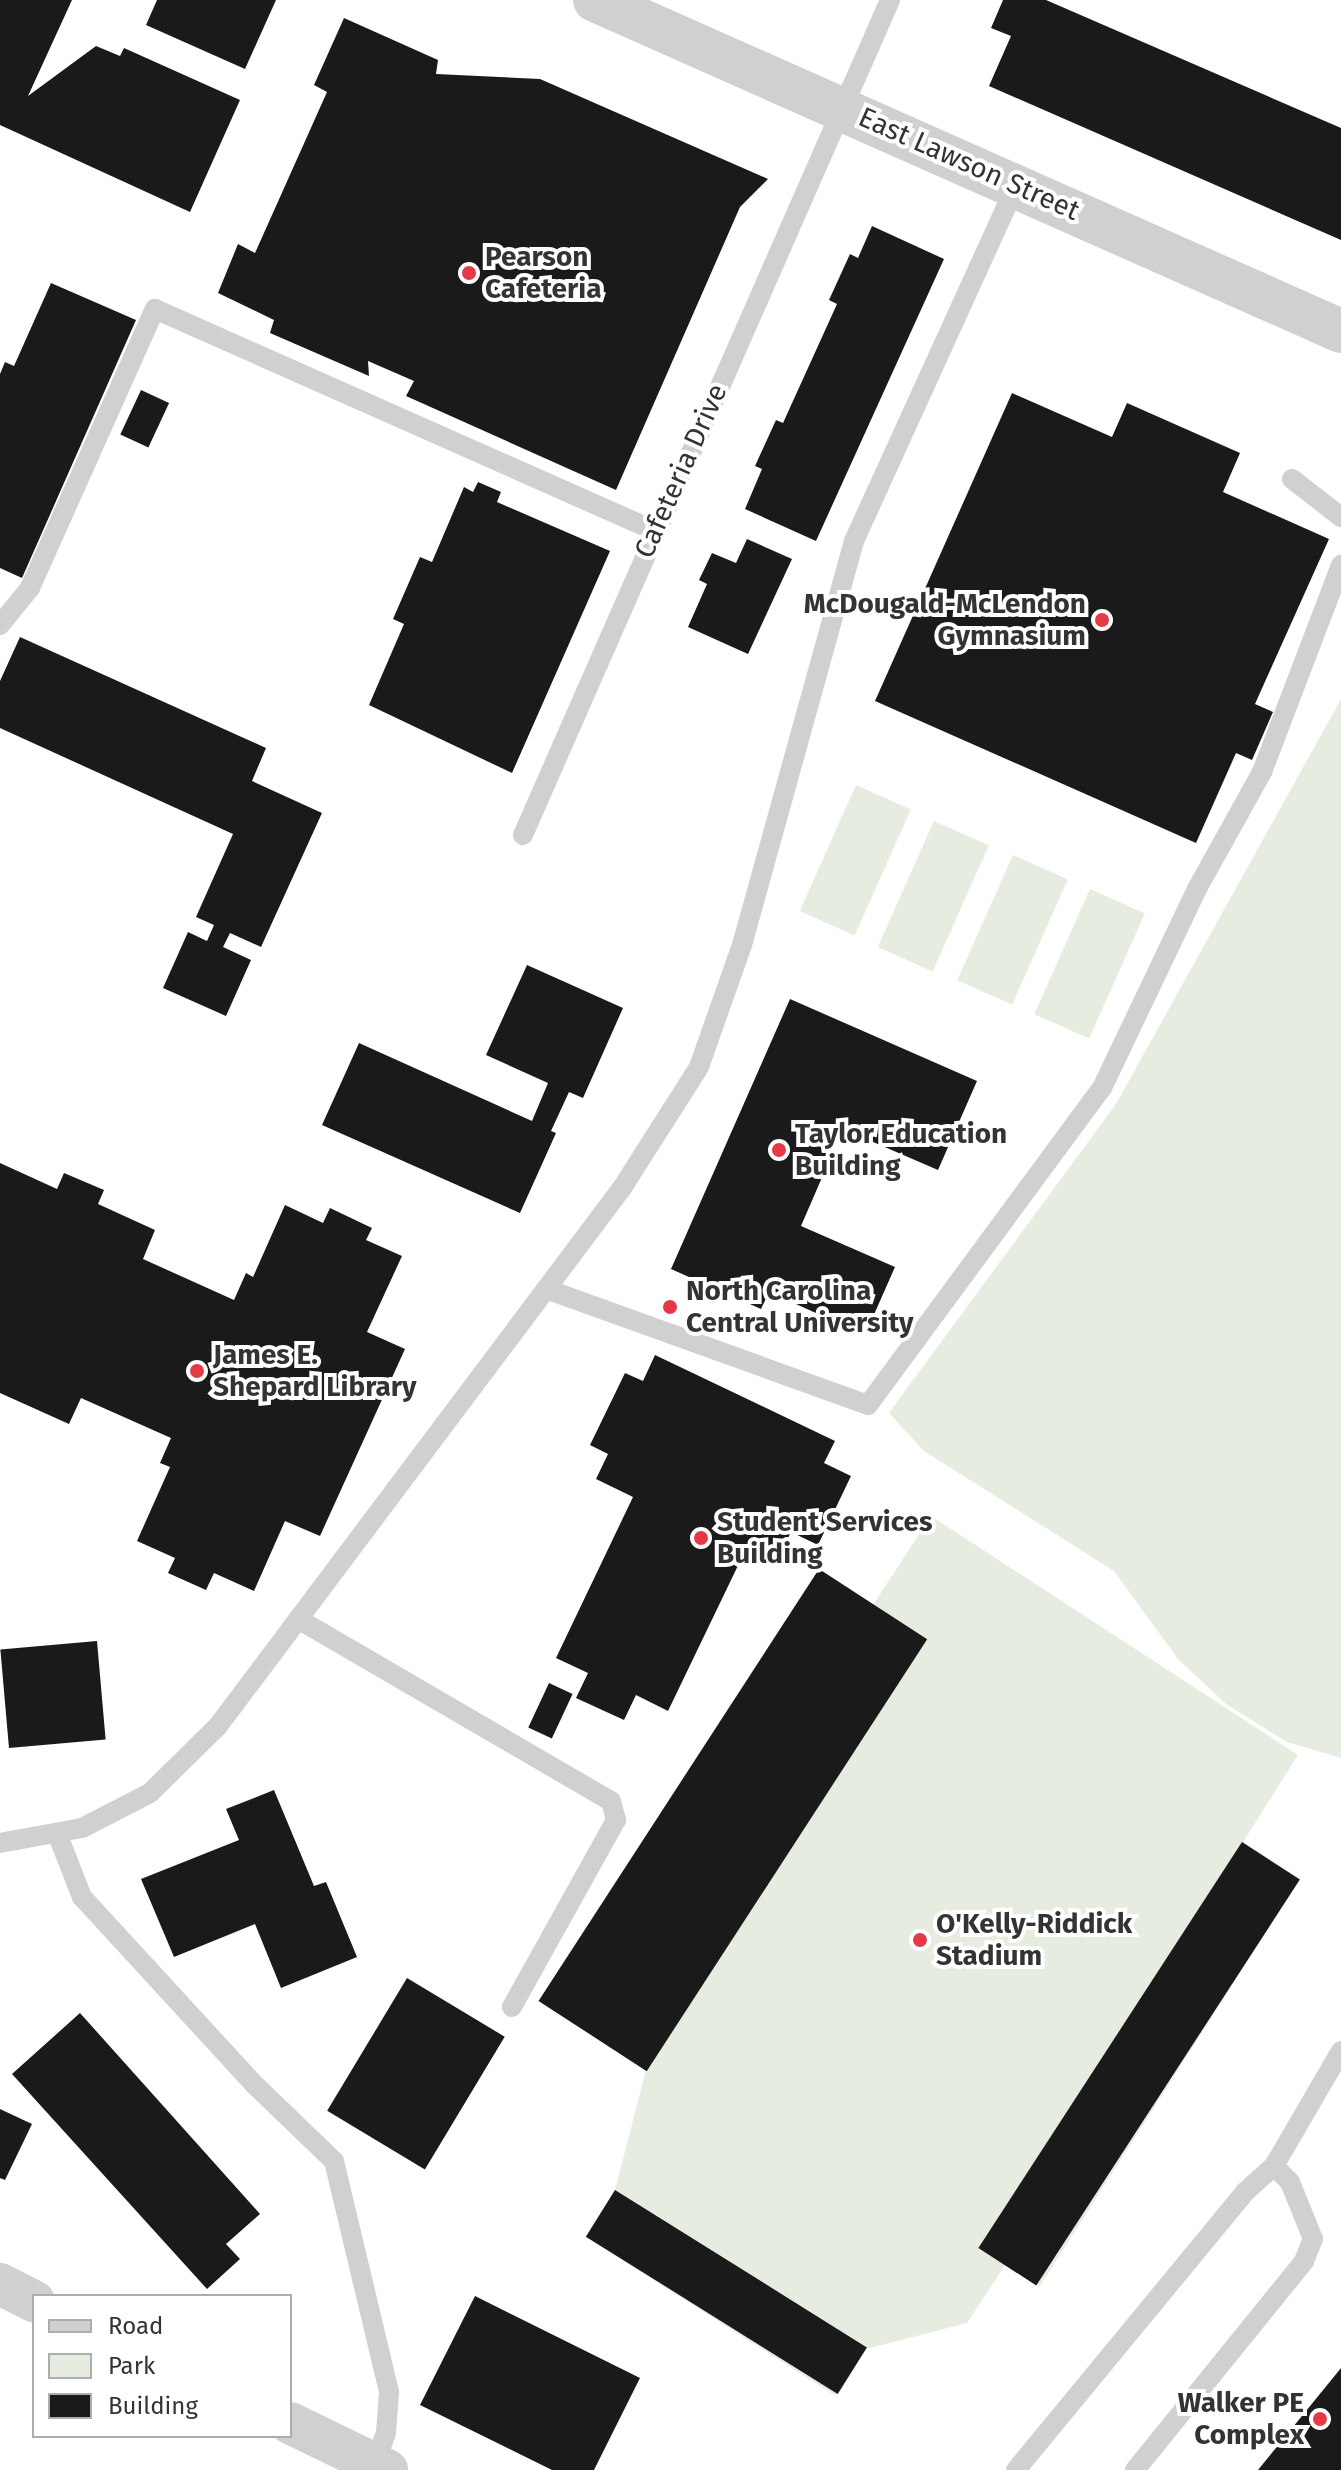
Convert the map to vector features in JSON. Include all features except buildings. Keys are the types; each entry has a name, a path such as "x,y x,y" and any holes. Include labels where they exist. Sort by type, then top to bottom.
{"street":[{"name":"East Lawson Street","path":"595,0 1341,331"},
{"path":"0,2284 32,2300"},
{"path":"292,2424 381,2467"}],"lane":[{"name":"Cafeteria Drive","path":"523,835 890,0"},
{"path":"0,1843 82,1828 150,1793 218,1726 622,1188 699,1067 742,945 854,541 1016,185"},
{"path":"0,625 30,588 155,309 655,531"},
{"path":"1292,479 1341,517"},
{"path":"546,1289 868,1405 1102,1088 1198,887 1262,772 1341,565"},
{"path":"298,1619 611,1801 616,1820 512,2007"},
{"path":"57,1833 82,1897 257,2087 334,2161 389,2392 381,2467"},
{"path":"1016,2470 1245,2192 1274,2166 1341,2051"},
{"path":"1135,2470 1304,2261 1313,2239 1290,2182 1274,2166"}],"green space":[{"path":"1341,699 1341,1758 1287,1742 1226,1704 1178,1659 1114,1571 924,1451 889,1413 1116,1104"},
{"path":"856,785 911,809 855,935 800,911"},
{"path":"934,821 989,845 933,971 878,947"},
{"path":"1013,855 1068,879 1012,1005 957,980"},
{"path":"1090,889 1145,913 1089,1039 1034,1014"},
{"name":"O'Kelly-Riddick Stadium","path":"931,1516 1298,1755 1243,1842 1300,1879 1040,2286 1005,2265 967,2323 866,2349 836,2396 586,2237 615,2190 646,2070 539,2001 819,1569 873,1605"}],"place":[{"name":"Pearson Cafeteria","path":"469,273"},
{"name":"McDougald-McLendon Gymnasium","path":"1102,620"},
{"name":"Taylor Education Building","path":"779,1150"},
{"name":"North Carolina Central University","path":"670,1307"},
{"name":"James E. Shepard Library","path":"197,1371"},
{"name":"Student Services Building","path":"701,1538"},
{"name":"O'Kelly-Riddick Stadium","path":"920,1940"},
{"name":"Walker PE Complex","path":"1320,2419"}]}
